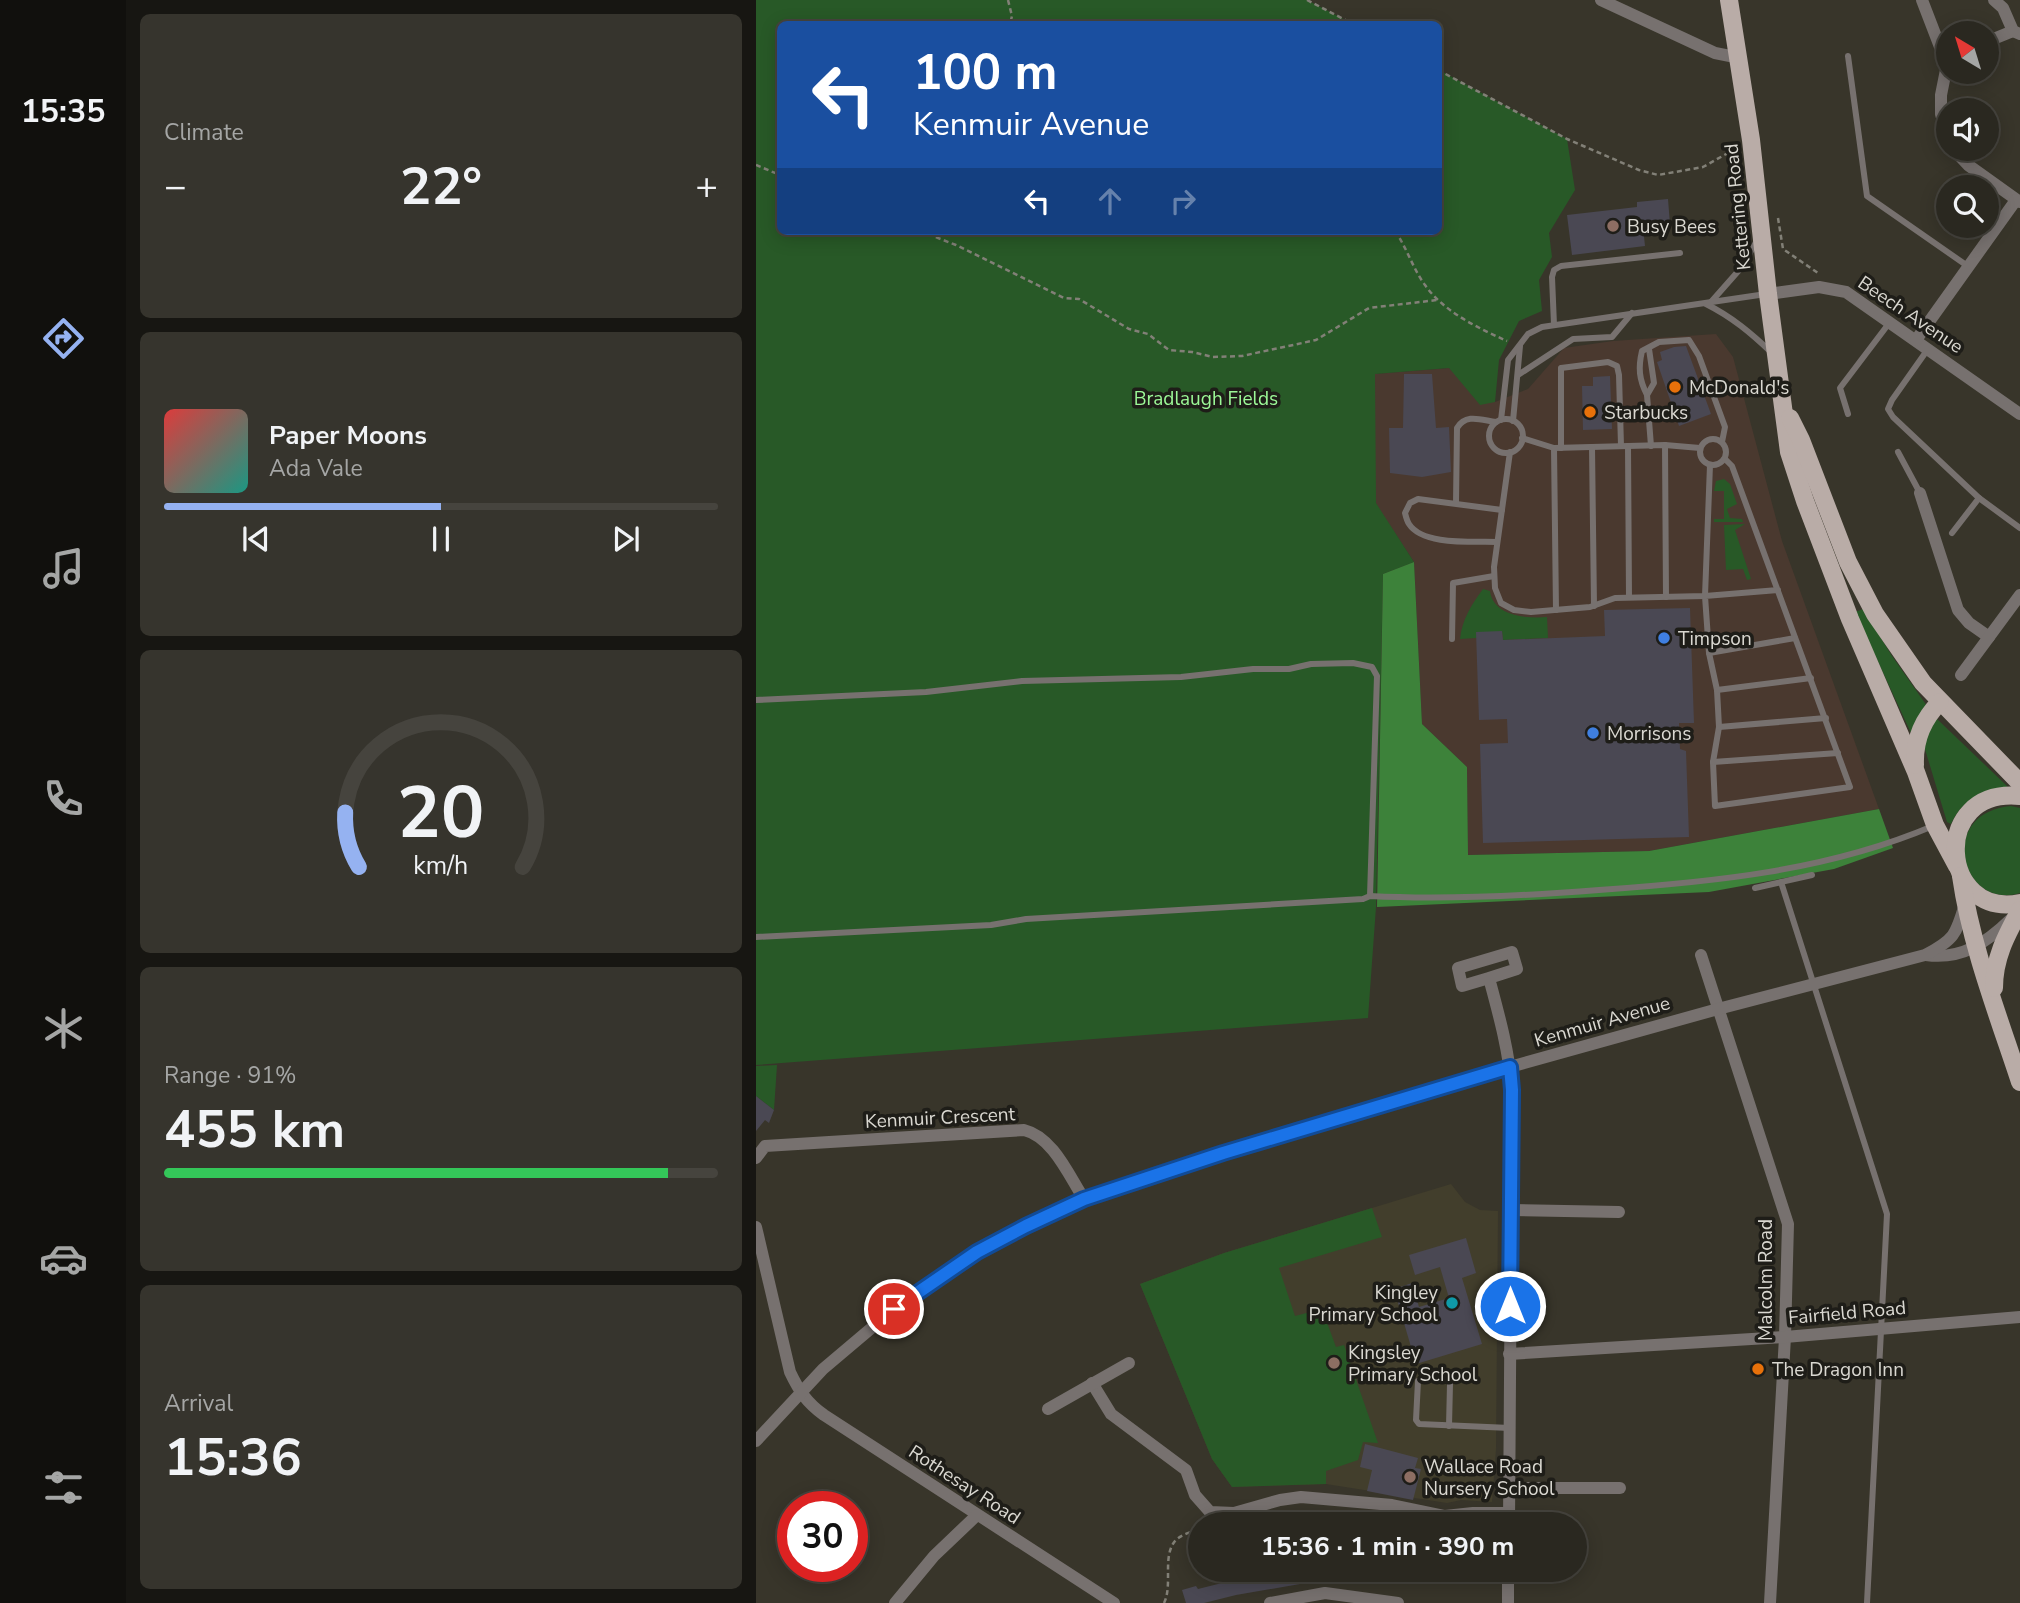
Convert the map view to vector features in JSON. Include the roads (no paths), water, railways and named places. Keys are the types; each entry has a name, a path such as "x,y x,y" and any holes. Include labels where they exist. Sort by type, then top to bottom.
{"main road":[{"name":"Kettering Road","path":"1729,0 1751,140 1789,452 1850,619 1916,772 1935,825 1959,871 1977,946 2020,1082"},
{"name":"Kettering Road","path":"1785,409 1801,440 1848,562 1875,614 1923,683 2020,783"},
{"name":"Kettering Road","path":"1916,772 1918,735 1929,714 1940,702"},
{"path":"2020,796 1990,798 1976,806 1965,817 1955,838 1959,871 1972,890 1999,904 2020,903"},
{"name":"Kettering Road","path":"1994,1002 1994,970 2001,948 2020,910"}],"street":[{"path":"1601,0 1715,53 1740,58"},
{"path":"1922,0 1936,36"},
{"path":"1994,0 2003,8 2016,33 1999,39"},
{"path":"1916,340 2018,201 1964,161"},
{"name":"Beech Avenue","path":"1768,294 1819,286 1846,292 2020,414"},
{"path":"1920,493 1958,610 1969,623 1989,637"},
{"path":"1961,675 1989,637 2016,610 2020,595"},
{"name":"Kenmuir Avenue","path":"756,1441 800,1392 856,1339 939,1276 1026,1226 1084,1199 1223,1153 1510,1067 1813,983 1925,955 1947,944 1957,930 1965,904"},
{"name":"Kenmuir Avenue","path":"1925,955 1941,957 1984,943 2020,910"},
{"name":"Malcolm Road","path":"1701,956 1788,1224 1785,1337 1770,1603"},
{"path":"1489,978 1510,1067 1512,1090 1509,1512"},
{"name":"Kenmuir Crescent","path":"756,1158 760,1142 1024,1130 1042,1138 1084,1199"},
{"path":"1510,1210 1619,1212"},
{"path":"756,1227 790,1371 800,1392"},
{"name":"Fairfield Road","path":"1509,1354 1785,1337 2020,1317"},
{"path":"1048,1409 1129,1363"},
{"path":"1092,1383 1111,1414 1186,1470 1195,1495 1209,1512"},
{"name":"Rothesay Road","path":"800,1392 807,1402 824,1415 1114,1603"},
{"path":"1510,1488 1620,1488"},
{"path":"1238,1512 1301,1497 1392,1505 1426,1512"},
{"path":"895,1603 934,1556 977,1516"},
{"path":"1508,1582 1508,1603"},
{"path":"1270,1603 1325,1593 1398,1603"}],"lane":[{"path":"1848,55 1867,196 1969,267"},
{"path":"1708,302 1741,268 1761,233"},
{"path":"1554,325 1554,270 1561,266 1679,253"},
{"path":"1510,452 1497,450 1490,441 1491,429 1499,421 1508,359 1528,334 1554,325 1768,294"},
{"path":"1708,302 1743,325 1776,357"},
{"path":"1518,375 1573,340 1612,337 1632,313"},
{"path":"1848,414 1840,388 1890,322"},
{"path":"1651,446 1647,395 1638,367 1642,351 1659,342 1689,340 1699,356 1725,427 1722,442 1727,450 1725,459 1719,465 1710,466"},
{"path":"1513,421 1520,346"},
{"path":"1647,395 1654,383 1649,349"},
{"path":"1928,349 1888,409 1979,498 2020,528"},
{"path":"1556,610 1561,368 1608,362 1617,366 1624,446 1629,597"},
{"path":"1456,503 1457,428 1461,421 1468,418 1513,421 1521,429 1522,438 1520,444 1510,452 1497,542 1494,576 1501,603 1514,610 1531,612 1594,606 1615,598 1705,596 1778,590"},
{"path":"1522,438 1558,448 1665,445 1700,448 1709,439 1722,442"},
{"path":"1665,445 1666,597"},
{"path":"1592,447 1594,606"},
{"path":"1700,448 1701,457 1710,466 1705,596 1719,727 1713,762 1716,807 1850,787 1732,466 1725,459"},
{"path":"1898,452 1920,493"},
{"path":"1952,533 1979,498"},
{"path":"1497,542 1438,540 1422,534 1409,524 1405,513 1410,503 1418,499 1502,510"},
{"path":"1452,639 1453,583 1494,576"},
{"path":"1709,653 1796,638"},
{"path":"756,700 926,692 1021,681 1181,677 1253,669 1289,669 1311,664 1353,663 1372,667 1377,676 1370,896"},
{"path":"1717,690 1811,678"},
{"path":"1719,727 1826,718"},
{"path":"1713,762 1838,753"},
{"path":"756,937 992,925 1026,919 1363,899 1370,896 1429,899 1676,884 1789,870 1901,840 1935,825"},
{"path":"1755,888 1812,875"},
{"path":"1781,882 1887,1213 1867,1603"},
{"path":"1418,1381 1417,1422 1510,1428"},
{"path":"1449,1426 1450,1384"}],"place":[{"name":"Busy Bees","path":"1613,226"},
{"name":"McDonald's","path":"1675,387"},
{"name":"Starbucks","path":"1590,412"},
{"name":"Timpson","path":"1664,638"},
{"name":"Morrisons","path":"1593,733"},
{"name":"Kingley Primary School","path":"1452,1303"},
{"name":"Kingsley Primary School","path":"1334,1363"},
{"name":"The Dragon Inn","path":"1758,1369"},
{"name":"Wallace Road Nursery School","path":"1410,1477"}],"park label":[{"name":"Bradlaugh Fields","path":"1206,398"}]}
